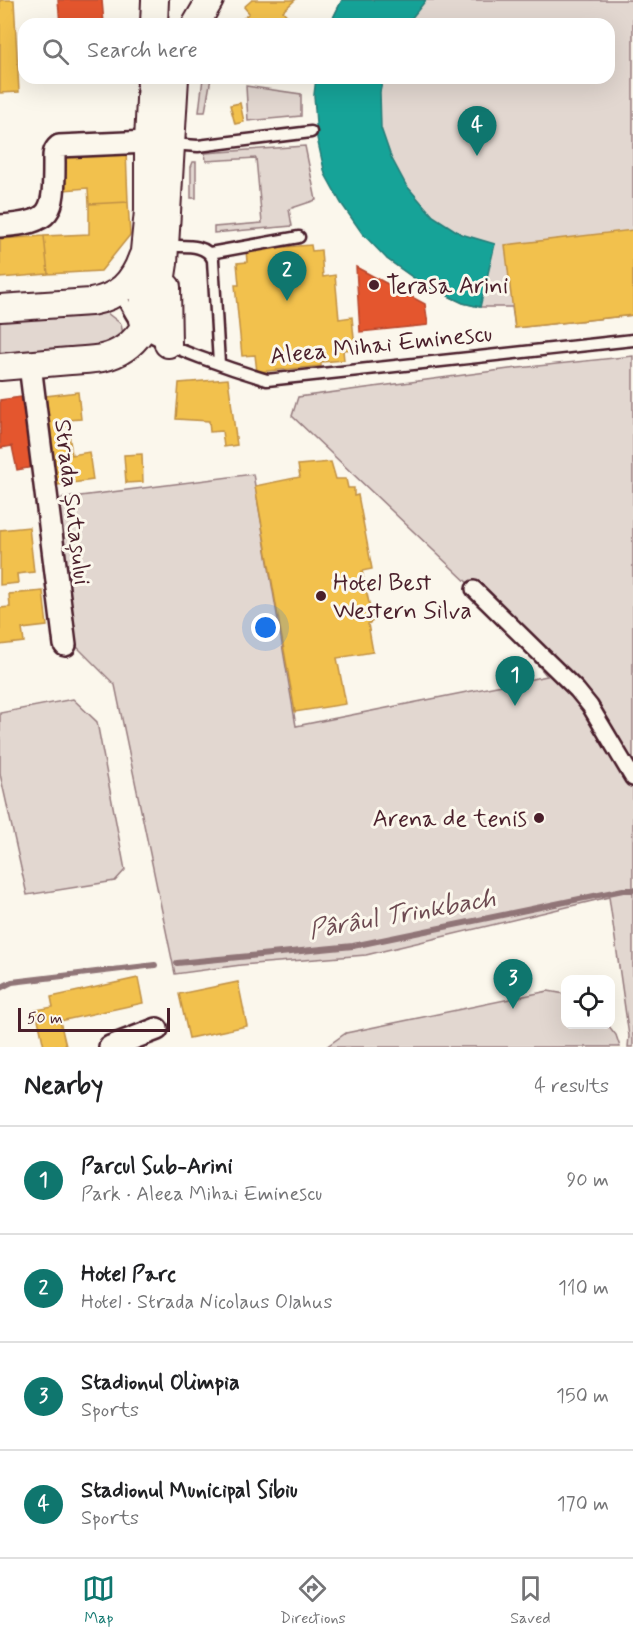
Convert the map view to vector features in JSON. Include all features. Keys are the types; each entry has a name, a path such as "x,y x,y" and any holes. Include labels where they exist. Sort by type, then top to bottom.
{"street":[{"path":"154,18 155,0"},
{"path":"200,18 210,0"},
{"path":"0,367 103,358 124,348 141,330 154,249 159,143 152,84"},
{"path":"159,143 174,84"},
{"path":"0,226 36,221 44,216 51,207 54,193 54,151 59,146 159,143"},
{"path":"0,308 105,300 119,293 128,284 154,249"},
{"path":"154,249 168,344"},
{"name":"Strada Șutașului","path":"30,365 65,645"},
{"path":"474,588 577,690 590,706 633,778"},
{"path":"110,1047 157,1029"}],"lane":[{"path":"159,143 198,146 311,132"},
{"path":"154,249 201,248 210,253 299,237"},
{"path":"210,253 213,261 219,364"},
{"path":"119,293 141,330"},
{"name":"Aleea Mihai Eminescu","path":"141,330 168,344 232,370 267,380 633,340"}],"shaded area":[{"path":"342,0 633,0 633,315 515,328 512,307 480,307 463,303 421,283 387,259 318,84 615,84 615,18 333,18"},
{"path":"202,84 210,84 205,112 199,112"},
{"path":"246,86 301,94 301,116 248,121"},
{"path":"305,146 316,200 289,209 292,226 214,233 214,227 262,223 256,158 206,161 205,153"},
{"path":"193,162 196,162 196,198 191,198"},
{"path":"107,313 121,324 123,334 111,349 0,357 0,320"},
{"path":"633,356 633,1047 628,1047 629,1036 609,897 366,955 241,965 175,974 115,685 77,647 57,499 253,474 296,726 547,676 474,589 292,416 298,397 509,369"},
{"path":"73,699 97,722 125,870 115,881 27,895 0,774 0,713"},
{"path":"548,991 561,993 561,1029 611,1029 620,1047 326,1047 346,1033"}],"building: Homes":[{"path":"0,0 14,0 19,92 0,93"},
{"path":"252,0 295,0 283,11 289,18 244,18 249,13 244,7"},
{"path":"240,103 244,122 235,124 230,105"},
{"path":"126,151 128,202 89,204 88,188 64,190 62,154"},
{"path":"128,202 130,235 101,271 48,274 44,236 89,234 89,204"},
{"path":"633,230 633,315 515,328 505,245"},
{"path":"44,236 48,274 0,278 0,239"},
{"path":"311,245 312,251 321,250 323,277 335,275 339,319 352,317 355,349 343,350 344,360 321,362 321,366 257,372 255,355 242,356 235,285 239,285 237,263 247,262 246,250"},
{"path":"228,379 237,445 224,447 222,431 210,432 209,421 176,419 179,383"},
{"path":"78,392 81,419 67,420 72,455 89,452 93,480 58,485 46,396"},
{"path":"142,454 143,482 126,483 124,455"},
{"name":"Hotel Best Western Silva","path":"331,462 336,479 346,479 348,488 354,488 354,496 358,495 372,569 362,571 373,621 368,624 373,652 337,658 346,704 295,712 255,486 300,477 298,465"},
{"path":"29,527 34,572 17,574 18,583 0,585 0,530"},
{"path":"43,591 47,626 22,629 24,642 0,645 0,608 10,607 9,594"},
{"path":"138,978 143,1003 60,1021 66,1046 44,1047 36,1010 53,1007 51,997"},
{"path":"238,982 247,1026 189,1038 179,994"}],"building: Shops":[{"path":"58,0 102,0 104,18 60,18"},
{"name":"Terasa Arini","path":"356,267 425,304 428,325 360,332"},
{"path":"21,397 34,467 17,470 12,446 0,448 0,400"}],"building: Public":[{"path":"342,0 426,0 412,18 333,18"},
{"path":"315,84 382,84 381,128 391,157 406,185 433,216 461,234 495,244 480,307 463,303 421,283 387,259 362,233 341,203 325,174 317,138"}],"waterway":[{"name":"Pârâul Trinkbach","path":"177,963 353,946 623,890 633,890"},
{"name":"Pârâul Trinkbach","path":"0,988 12,982 155,965"}],"place":[{"name":"Stadionul Municipal Sibiu","path":"477,156"},
{"name":"Terasa Arini","path":"374,285"},
{"name":"Hotel Parc","path":"287,301"},
{"name":"Hotel Best Western Silva","path":"321,596"},
{"name":"Parcul Sub-Arini","path":"515,706"},
{"name":"Arena de tenis","path":"539,818"},
{"name":"Stadionul Olimpia","path":"513,1009"}]}
